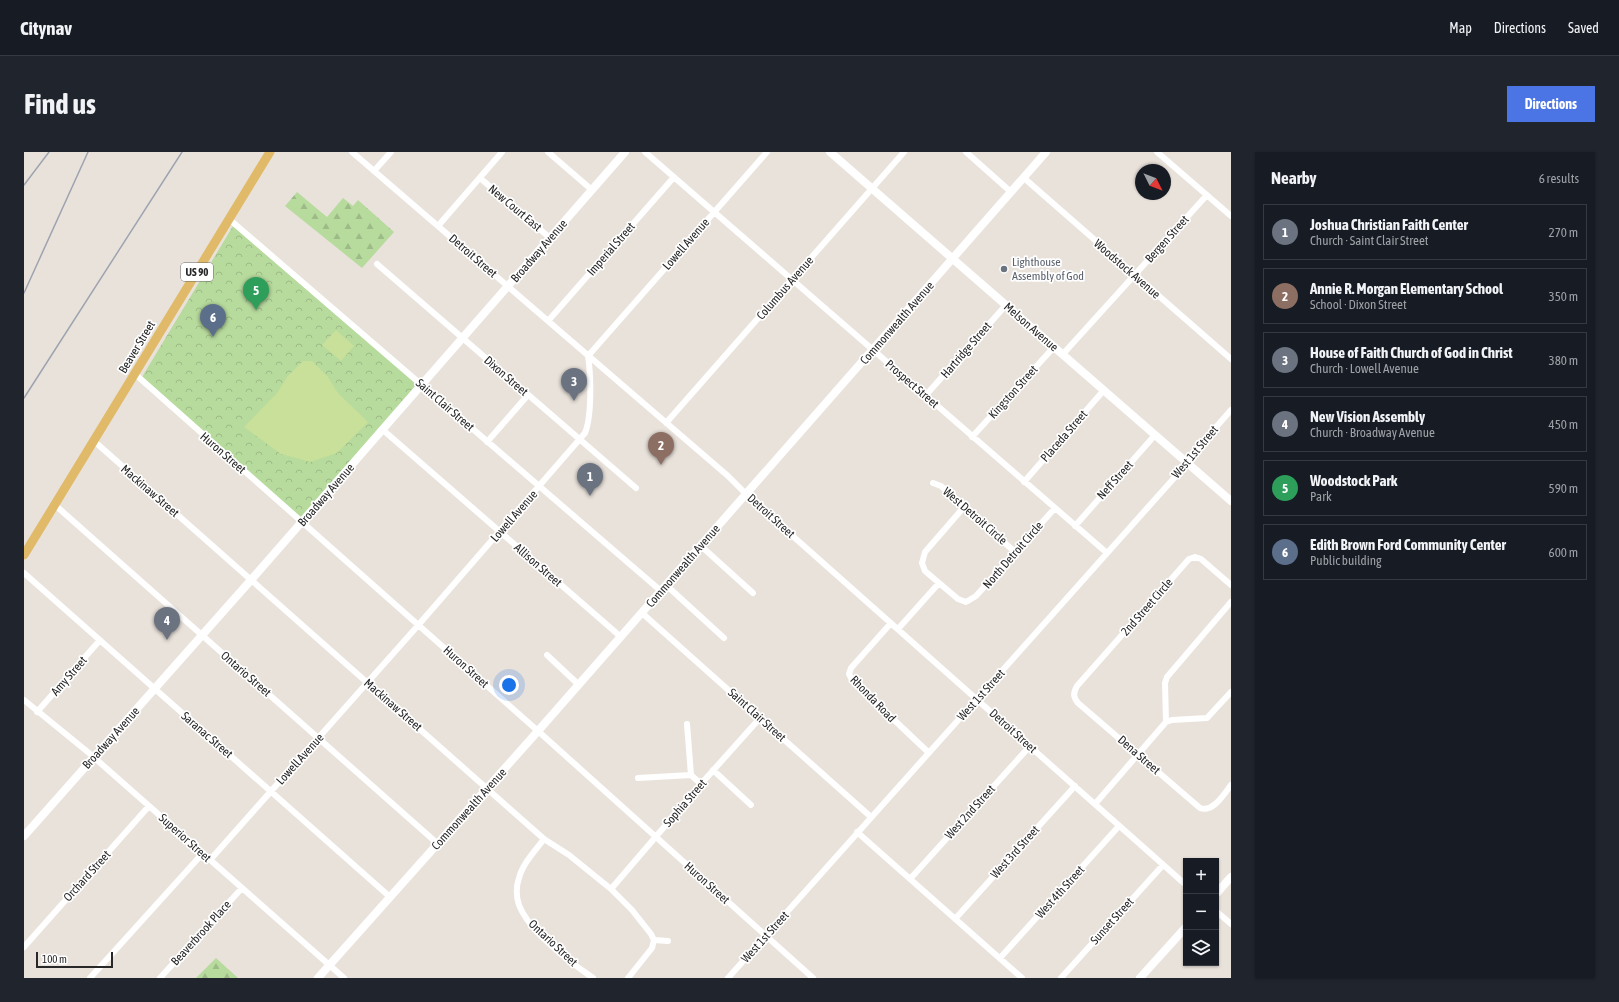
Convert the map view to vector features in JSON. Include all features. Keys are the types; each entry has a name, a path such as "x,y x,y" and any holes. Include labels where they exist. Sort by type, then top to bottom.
{"main road":[{"name":"Beaver Street","path":"24,555 270,152"}],"street":[{"name":"Detroit Street","path":"352,152 666,423 1183,882"},
{"path":"374,171 391,152"},
{"path":"438,226 502,152"},
{"path":"548,152 592,190"},
{"name":"Broadway Avenue","path":"24,836 383,430 625,152"},
{"name":"Prospect Street","path":"645,152 1107,553"},
{"name":"Lowell Avenue","path":"210,860 500,533 585,433 589,419 590,366 588,356 767,152"},
{"name":"Melson Avenue","path":"830,152 1231,501"},
{"name":"Columbus Avenue","path":"666,423 904,152"},
{"path":"966,152 1011,192"},
{"name":"Commonwealth Avenue","path":"318,978 579,685 1046,152"},
{"path":"1157,152 1231,216"},
{"name":"Imperial Street","path":"548,321 674,177"},
{"name":"New Court East","path":"480,178 550,238"},
{"name":"Woodstock Avenue","path":"1024,178 1231,359"},
{"name":"Bergen Street","path":"1063,354 1206,195"},
{"name":"Saint Clair Street","path":"229,219 487,442 724,638"},
{"name":"Dixon Street","path":"377,264 636,488"},
{"name":"Hartridge Street","path":"926,395 1006,305"},
{"name":"Kingston Street","path":"972,436 1054,347"},
{"name":"Huron Street","path":"135,374 814,978"},
{"name":"Placeda Street","path":"1024,482 1104,390"},
{"path":"487,442 528,395"},
{"name":"West 1st Street","path":"728,978 1183,468 1186,462 1231,410"},
{"name":"Allison Street","path":"383,430 621,637"},
{"name":"Neff Street","path":"1075,526 1155,435"},
{"name":"Mackinaw Street","path":"94,441 544,839 569,855 611,889 632,910 654,940"},
{"name":"West Detroit Circle","path":"932,483 941,486 1015,552"},
{"name":"Ontario Street","path":"54,505 438,844"},
{"path":"898,629 939,583 925,571 922,562 925,552 964,507"},
{"name":"North Detroit Circle","path":"939,583 958,600 969,601 976,596 1055,508"},
{"path":"701,546 753,593"},
{"name":"2nd Street Circle","path":"1074,696 1074,691 1077,686 1189,559 1195,557 1201,559 1231,585"},
{"name":"Saranac Street","path":"24,573 390,897"},
{"path":"1166,722 1165,683 1167,677 1231,602"},
{"name":"Saint Clair Street","path":"642,613 871,817"},
{"name":"Rhonda Road","path":"891,623 851,668 849,674 852,680 929,752"},
{"name":"Amy Street","path":"37,712 100,640"},
{"path":"547,655 579,685"},
{"path":"1095,804 1166,722 1172,720 1208,718 1231,692"},
{"name":"Dena Street","path":"1074,696 1078,703 1200,808 1207,810 1231,785"},
{"name":"Superior Street","path":"24,700 94,757 344,978"},
{"name":"Sophia Street","path":"611,889 713,770 760,718"},
{"path":"687,724 691,775 701,784"},
{"name":"West 2nd Street","path":"910,879 1030,746"},
{"path":"713,770 751,805"},
{"path":"638,778 691,775"},
{"name":"West 3rd Street","path":"955,919 1075,786"},
{"name":"Orchard Street","path":"24,947 149,806"},
{"name":"West 4th Street","path":"1000,958 1120,826"},
{"path":"857,832 1022,978"},
{"name":"Ontario Street","path":"544,839 521,873 517,891 519,905 535,929 554,948 593,978"},
{"path":"90,978 203,854"},
{"name":"Sunset Street","path":"1060,978 1163,865"},
{"path":"1219,891 1231,877"},
{"name":"Beaverbrook Place","path":"160,978 242,888"},
{"path":"1219,914 1231,924"},
{"path":"1140,978 1183,930"},
{"path":"628,978 652,948 654,940 668,941"}],"green space":[{"path":"297,192 327,217 343,198 353,206 358,200 394,232 362,268 285,206"},
{"path":"233,226 418,385 302,519 142,377"},
{"path":"336,330 354,346 341,361 322,345"},
{"path":"303,361 312,361 328,377 338,393 368,422 337,453 310,462 281,454 244,427 277,393 287,377"},
{"path":"216,958 238,978 196,978"}],"railway":[{"path":"24,185 49,152"},
{"path":"24,293 88,152"},
{"path":"24,398 182,152"}],"place":[{"name":"Lighthouse Assembly of God","path":"1004,269"},
{"name":"Woodstock Park","path":"256,310"},
{"name":"Edith Brown Ford Community Center","path":"213,337"},
{"name":"House of Faith Church of God in Christ","path":"574,401"},
{"name":"Annie R. Morgan Elementary School","path":"661,465"},
{"name":"Joshua Christian Faith Center","path":"590,496"},
{"name":"New Vision Assembly","path":"167,640"}]}
